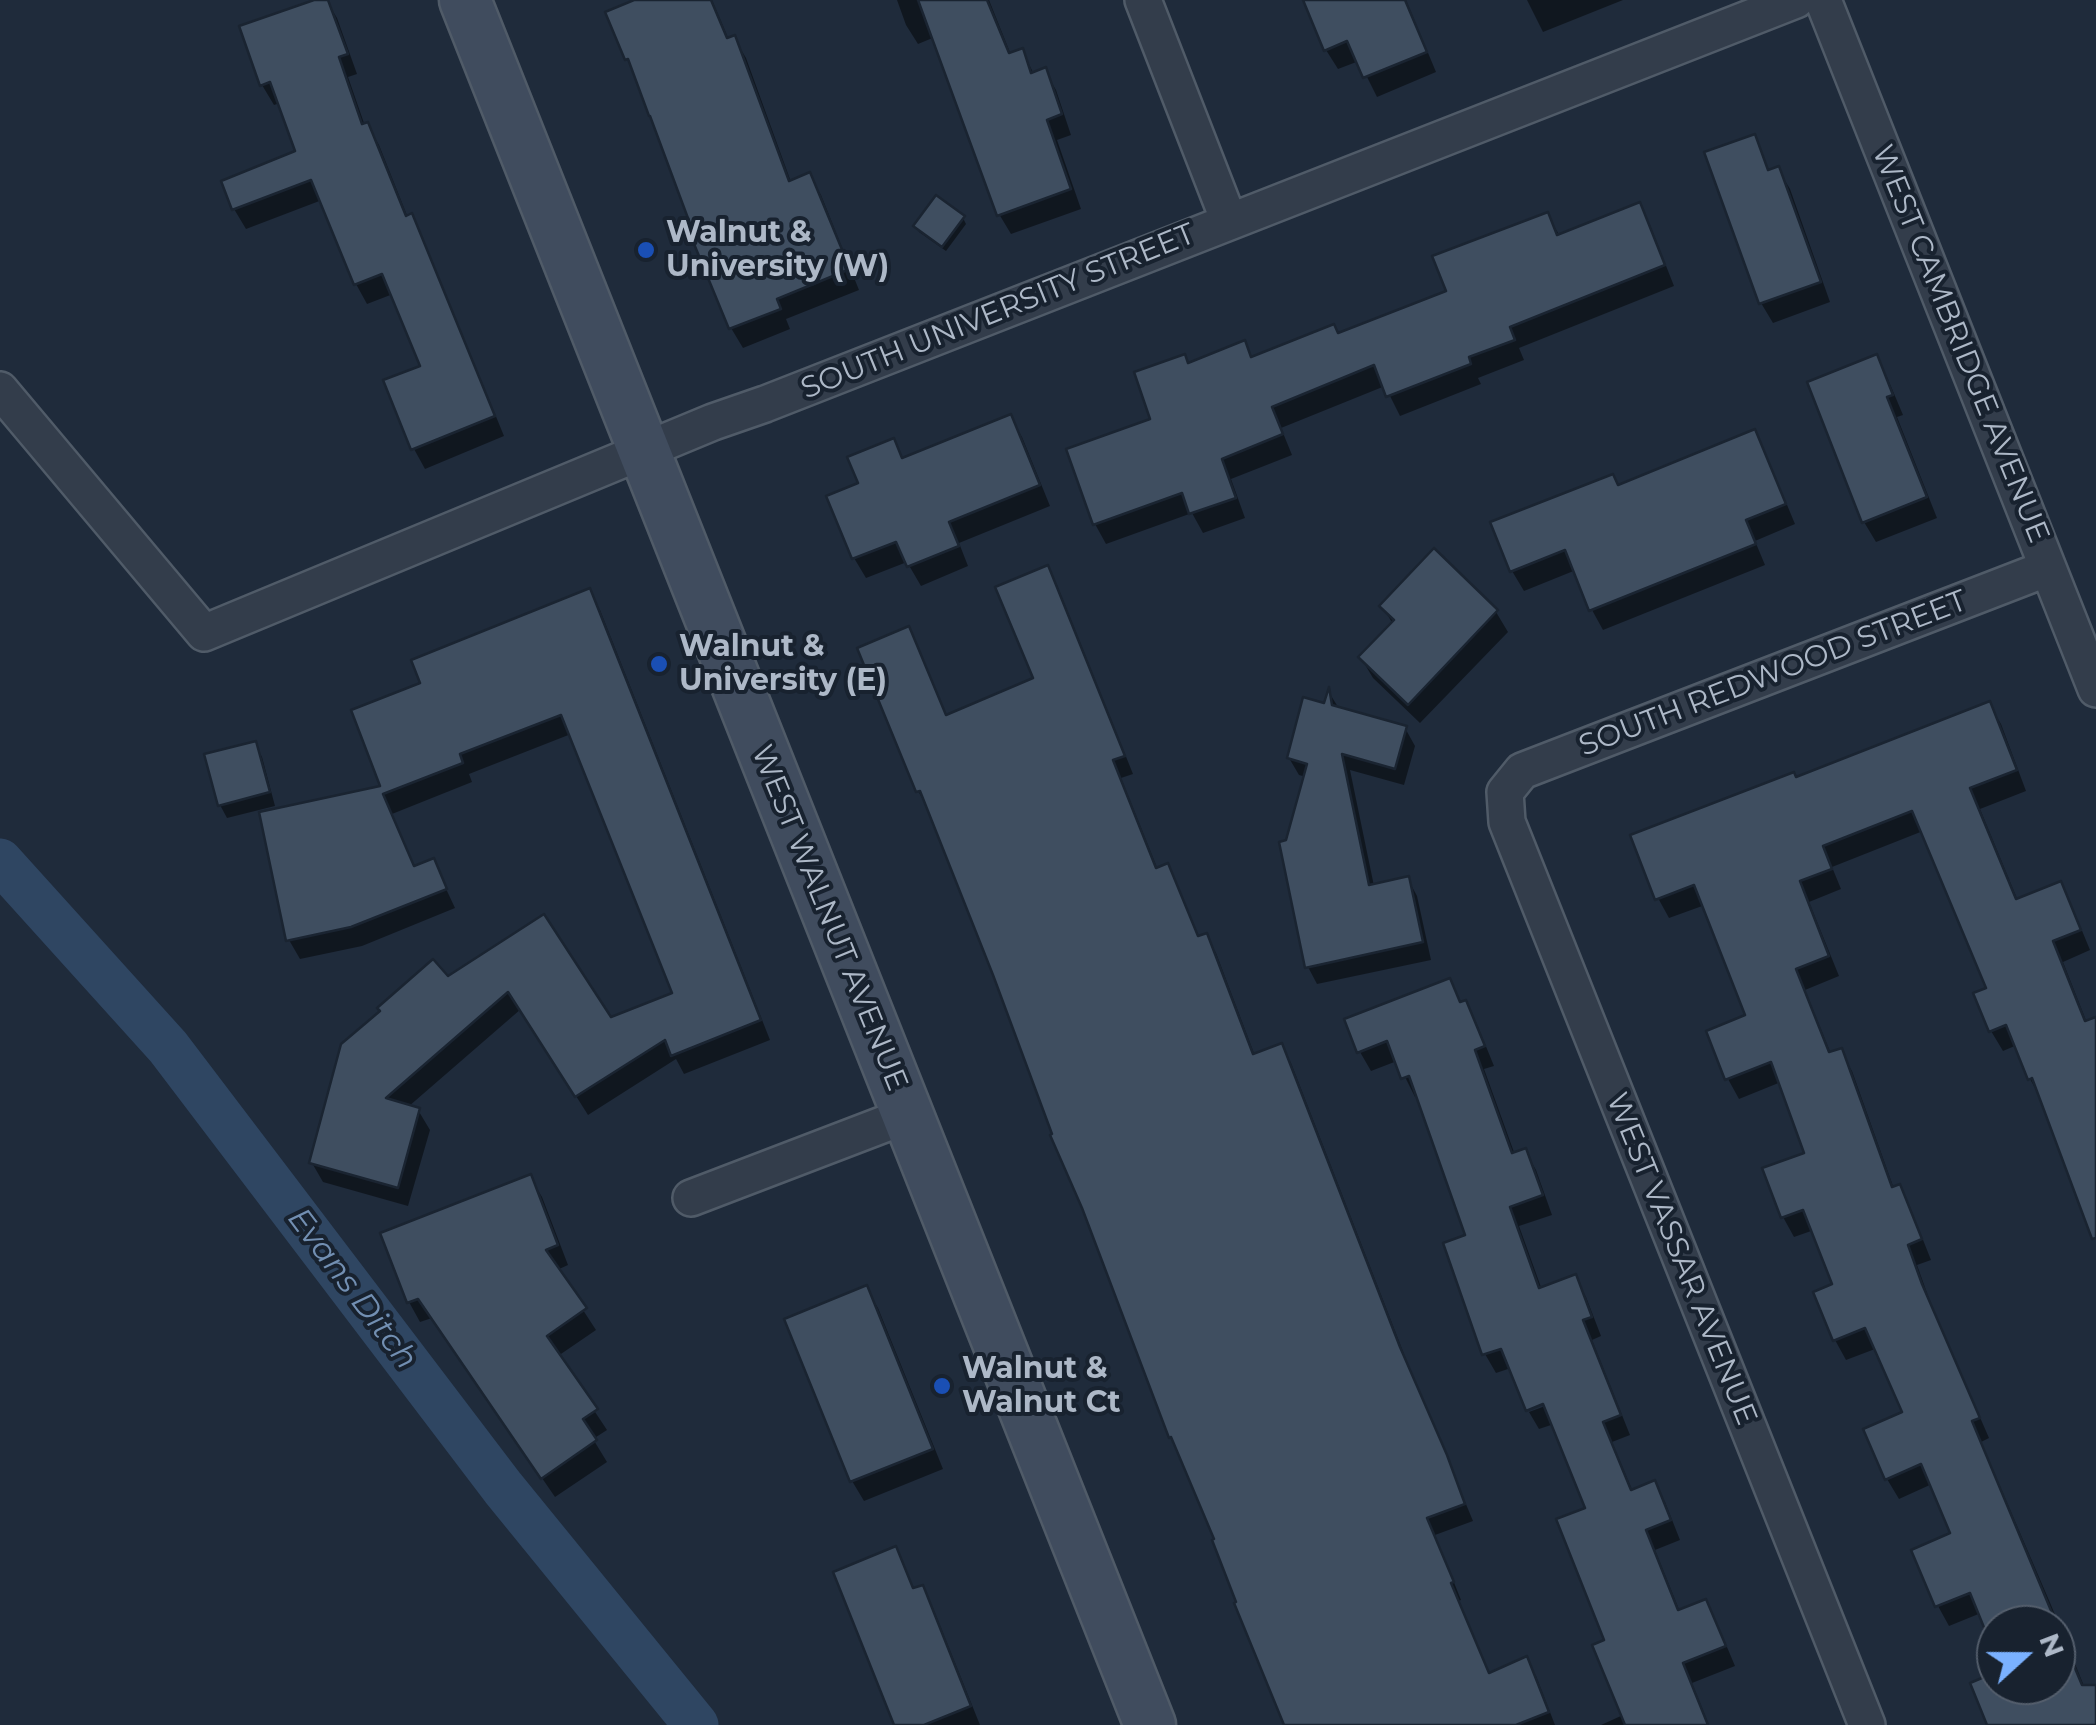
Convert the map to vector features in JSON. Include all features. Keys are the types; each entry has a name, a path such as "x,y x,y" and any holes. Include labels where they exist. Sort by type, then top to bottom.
{"main road":[{"name":"WEST WALNUT AVENUE","path":"465,0 1150,1725"}],"street":[{"path":"1143,0 1229,220"},
{"name":"SOUTH UNIVERSITY STREET","path":"0,390 204,633 642,451 1796,0"},
{"name":"WEST CAMBRIDGE AVENUE","path":"1823,0 2096,689"},
{"name":"SOUTH REDWOOD STREET","path":"1506,792 1522,771 2048,568"},
{"name":"WEST VASSAR AVENUE","path":"1506,792 1507,822 1867,1725"},
{"path":"691,1198 908,1115"}],"building":[{"path":"314,0 328,0 348,54 339,57 362,124 368,122 406,216 412,213 495,416 411,450 383,380 420,366 382,274 354,285 311,180 232,210 221,181 295,151 270,82 260,86 239,26"},
{"path":"634,0 711,0 727,38 735,35 789,181 810,172 850,269 777,299 781,309 729,329 685,222 689,221 628,59 625,60 605,12"},
{"path":"918,0 987,0 1009,53 1023,48 1031,73 1046,67 1062,114 1047,120 1071,189 997,216"},
{"path":"1303,0 1405,0 1427,52 1363,78 1347,41 1324,51"},
{"path":"1755,134 1768,170 1779,166 1821,282 1759,304 1704,152"},
{"path":"936,195 965,216 942,247 913,226"},
{"path":"1640,202 1665,265 1510,327 1515,340 1469,357 1471,364 1386,397 1374,365 1272,407 1283,434 1222,459 1236,498 1189,514 1182,493 1093,525 1066,449 1150,419 1134,372 1185,354 1188,363 1245,340 1251,357 1334,324 1338,333 1446,291 1432,256 1548,212 1557,235"},
{"path":"1877,354 1893,395 1887,397 1927,497 1862,523 1807,382"},
{"path":"1011,414 1040,485 949,522 959,546 907,567 896,542 852,559 826,496 858,483 847,457 894,438 902,458"},
{"path":"1755,429 1786,504 1746,520 1756,544 1589,611 1565,550 1510,572 1490,522 1613,474 1618,485"},
{"path":"1434,548 1498,610 1408,705 1358,657 1394,620 1379,606"},
{"path":"1048,565 1125,756 1113,760 1156,868 1168,863 1198,936 1207,933 1253,1054 1282,1043 1400,1347 1447,1455 1465,1504 1427,1518 1489,1673 1527,1656 1549,1712 1516,1725 1284,1725 1234,1603 1214,1539 1169,1438 1082,1208 1050,1135 993,975 920,791 916,792 857,648 909,626 946,715 1033,678 995,587"},
{"path":"590,588 761,1020 671,1056 665,1040 575,1097 508,992 386,1098 420,1108 398,1188 309,1163 341,1044 433,959 448,976 544,914 611,1017 672,993 561,715 460,754 463,763 383,794 414,866 434,858 447,889 351,927 286,941 259,812 380,786 351,710 420,683 411,660"},
{"path":"1329,687 1332,705 1407,726 1395,769 1342,754 1369,885 1409,876 1423,942 1305,968 1279,842 1286,840 1307,764 1287,758 1303,697 1324,703"},
{"path":"1990,701 2017,770 1970,788 2016,899 2061,881 2081,930 2053,941 2085,1021 2096,1017 2096,1238 2092,1239 2032,1078 2028,1080 2006,1025 1989,1032 1973,993 1986,988 1912,811 1823,846 1832,869 1800,881 1829,956 1796,969 1829,1052 1842,1048 1892,1187 1900,1184 1922,1239 1908,1245 1980,1418 1972,1421 2049,1605 1976,1608 1970,1593 1935,1607 1911,1550 1950,1533 1921,1464 1885,1480 1863,1429 1902,1412 1865,1328 1833,1341 1813,1292 1832,1284 1803,1210 1781,1218 1762,1168 1804,1153 1771,1062 1725,1080 1706,1031 1745,1015 1694,885 1655,900 1630,835 1794,772 1796,777"},
{"path":"256,741 270,792 218,806 204,754"},
{"path":"1450,978 1460,1002 1466,1000 1485,1046 1475,1050 1512,1153 1526,1148 1543,1195 1510,1207 1539,1288 1576,1274 1592,1317 1583,1320 1621,1415 1603,1422 1631,1490 1655,1480 1671,1520 1646,1530 1678,1610 1706,1599 1726,1646 1683,1663 1708,1725 1625,1725 1592,1645 1604,1640 1556,1519 1585,1508 1543,1404 1526,1411 1501,1349 1482,1355 1443,1243 1465,1235 1409,1076 1401,1079 1387,1041 1357,1053 1344,1019"},
{"path":"531,1174 558,1245 546,1250 587,1308 547,1336 598,1409 583,1419 597,1440 541,1479 418,1299 407,1303 380,1233"},
{"path":"867,1285 933,1449 850,1482 784,1319"},
{"path":"896,1546 913,1588 923,1585 971,1706 924,1725 894,1725 833,1572"},
{"path":"2076,1671 2082,1685 2096,1685 2096,1725 1987,1725 1979,1705 2076,1705"}],"waterway":[{"name":"Evans Ditch","path":"0,861 168,1047 503,1488 696,1725"}],"place":[{"name":"Walnut & University (W)","path":"646,250"},
{"name":"Walnut & University (E)","path":"659,664"},
{"name":"Walnut & Walnut Ct","path":"942,1386"}]}
